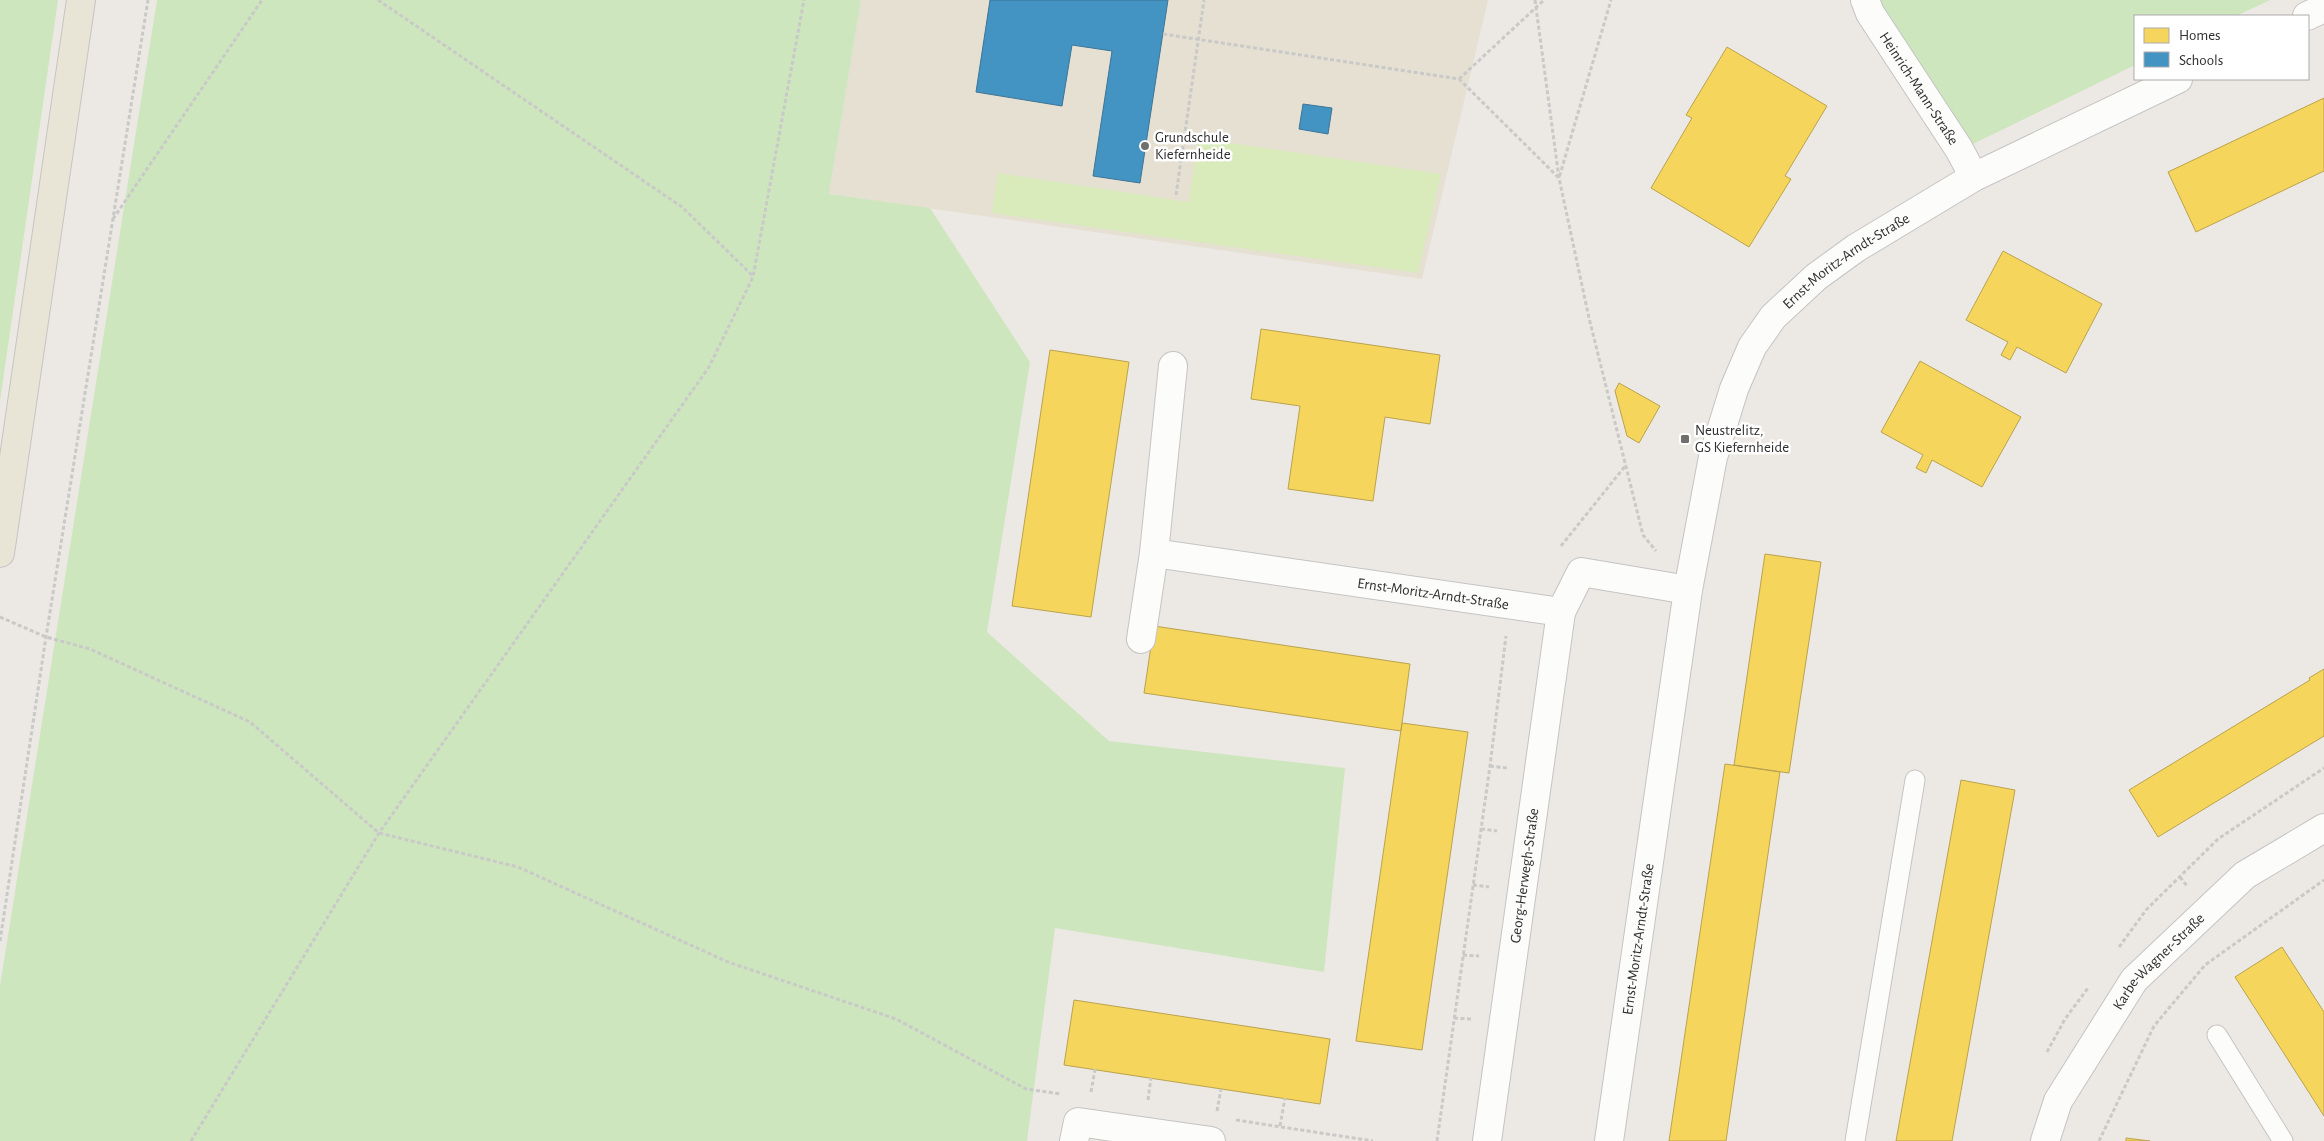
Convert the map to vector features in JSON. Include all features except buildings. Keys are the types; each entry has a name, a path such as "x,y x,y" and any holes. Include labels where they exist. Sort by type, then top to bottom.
{"main road":[{"path":"0,553 81,0"}],"street":[{"name":"Heinrich-Mann-Straße","path":"1865,0 1870,13 1959,149 1974,177"},
{"path":"2309,15 2324,8"},
{"name":"Ernst-Moritz-Arndt-Straße","path":"1609,1141 1688,590 1713,457 1734,389 1752,347 1773,318 1816,277 1856,248 1974,177 2176,80"},
{"path":"1141,639 1154,553 1173,366"},
{"name":"Ernst-Moritz-Arndt-Straße","path":"1154,553 1561,612"},
{"path":"1561,612 1581,572 1688,590"},
{"name":"Georg-Herwegh-Straße","path":"1487,1141 1561,612"},
{"name":"Karbe-Wagner-Straße","path":"2045,1141 2058,1101 2134,980 2245,875 2324,828"},
{"path":"1074,1141 1078,1122 1172,1139 1213,1129"}],"lane":[{"path":"1856,1141 1915,780"},
{"path":"2217,1035 2283,1141"}],"path":[{"path":"0,941 46,637 148,0"},
{"path":"112,220 262,0"},
{"path":"378,0 682,207 753,277"},
{"path":"191,1141 379,833 709,367 753,277 804,0"},
{"path":"1176,195 1204,0"},
{"path":"1536,0 1559,178 1589,318 1643,534 1688,590"},
{"path":"1459,78 1544,0"},
{"path":"1559,178 1611,0"},
{"path":"1163,34 1459,78 1559,178"},
{"path":"1559,548 1626,464"},
{"path":"1436,1141 1490,766 1510,604"},
{"path":"0,617 46,637 90,649 250,722 379,833 518,867 728,962 896,1019 1026,1089 1039,1090"},
{"path":"2099,1141 2154,1026 2205,965 2324,880"},
{"path":"1090,1098 1095,1070"},
{"path":"1147,1106 1151,1078"},
{"path":"1213,1129 1221,1088"},
{"path":"1280,1126 1285,1098"}],"shaded area":[{"name":"Grundschule Kiefernheide","path":"861,0 1488,0 1422,279 829,194"}],"green space":[{"path":"0,0 58,0 0,401"},
{"path":"157,0 861,0 829,194 930,208 1030,362 987,632 1109,741 1345,768 1324,972 1055,928 1027,1141 0,1141 0,986"},
{"path":"1877,0 2270,0 2238,15 2134,15 2134,65 1973,144"},
{"path":"1198,138 1441,174 1418,273 992,213 998,173 1189,202"}],"place":[{"name":"Grundschule Kiefernheide","path":"1145,146"},
{"name":"Neustrelitz, GS Kiefernheide","path":"1685,439"}]}
